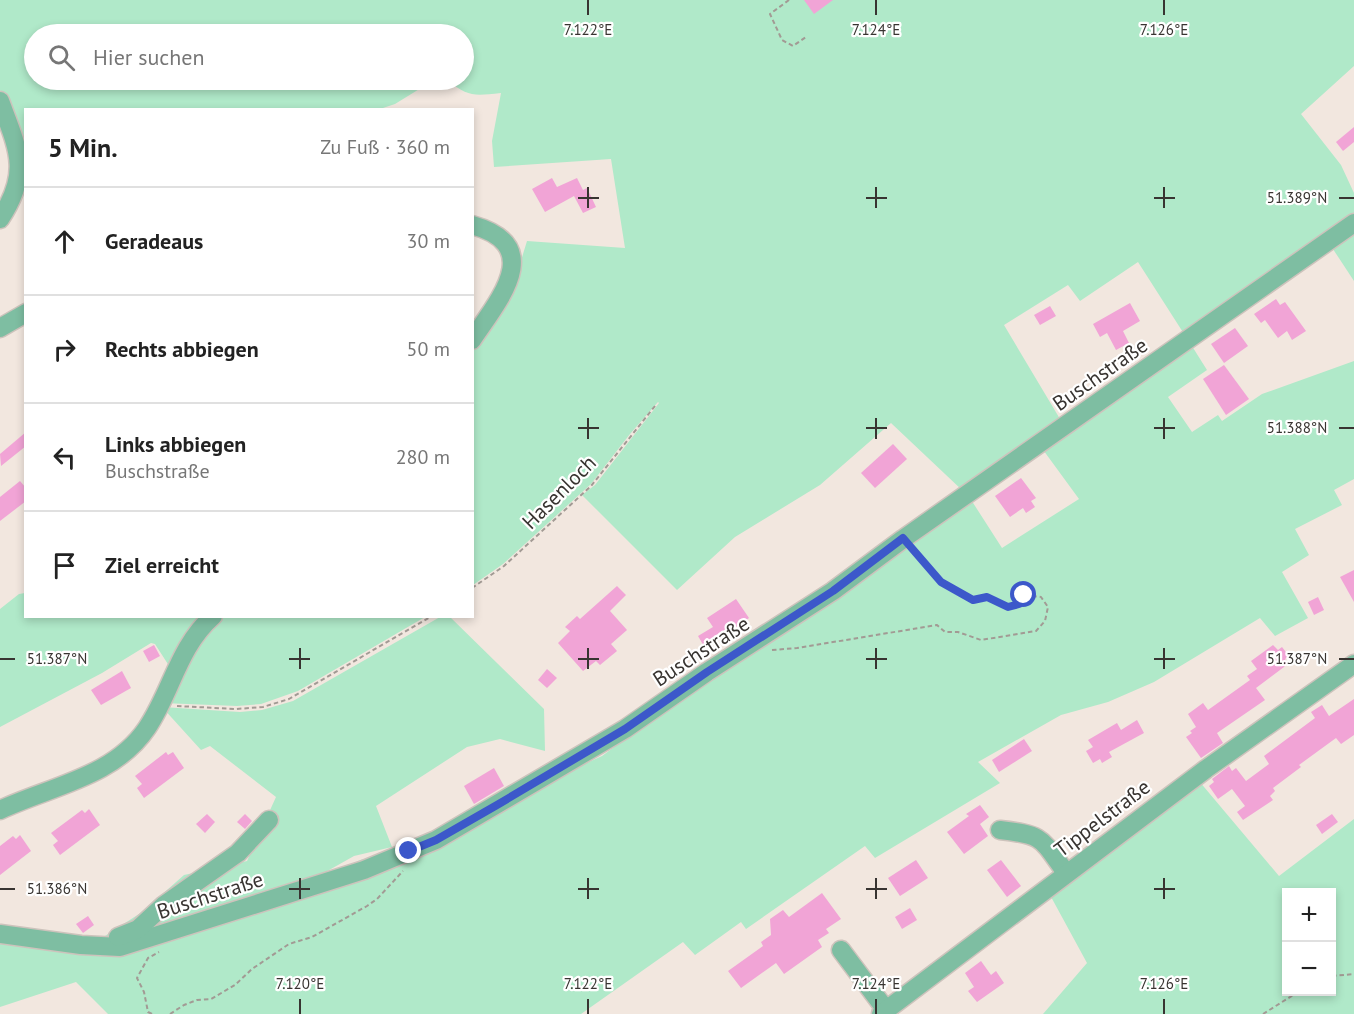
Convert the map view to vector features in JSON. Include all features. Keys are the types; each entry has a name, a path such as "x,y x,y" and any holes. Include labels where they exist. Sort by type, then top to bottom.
{"street":[{"path":"0,101 17,147 19,174 13,196 0,219"},
{"name":"Buschstraße","path":"0,934 120,947 326,883 436,840 625,729 833,591 903,538 1354,223"},
{"path":"474,226 501,238 511,252 513,264 509,281 474,337"},
{"path":"0,328 24,314"},
{"path":"0,810 84,777 113,761 137,741 149,726 183,654 211,618"},
{"name":"Tippelstraße","path":"883,1012 1206,769 1354,664"},
{"path":"95,946 138,929 164,905 238,853 270,820"},
{"path":"1000,830 1028,833 1039,838 1066,873"},
{"path":"841,950 883,1012"}],"path":[{"path":"789,0 770,14 774,23 782,40 793,45 806,37"},
{"name":"Hasenloch","path":"474,587 504,566 591,486 656,406"},
{"path":"742,650 796,648 937,625 945,632 958,632 981,640 1036,631 1045,621 1048,607 1041,597 1024,595 1019,604 1008,607 987,597 973,600 941,582 903,538"},
{"path":"159,705 237,709 263,707 289,699 347,668 429,618"},
{"path":"170,1014 197,1000 212,999 235,985 252,969 289,944 312,937 368,906 400,875 407,864 409,851"},
{"path":"152,1014 148,1012 144,992 137,978 148,958 163,950"},
{"path":"1336,976 1354,974"},
{"path":"1263,1014 1292,996"}],"green space":[{"path":"0,0 1354,0 1354,66 1301,114 1341,165 1354,193 1354,217 1186,337 1138,262 1080,301 1068,285 1004,325 1063,424 963,491 891,423 820,485 735,537 677,590 582,495 595,485 658,402 591,484 503,564 474,584 474,339 516,277 527,241 625,248 611,159 494,167 492,141 501,93 484,95 461,90 474,90 474,24 24,24 24,90 418,90 395,104 383,108 24,108 24,174 0,90"},
{"path":"1354,231 1354,281 1331,246"},
{"path":"1190,343 1207,370 1168,397 1192,432 1218,415 1222,421 1262,394 1354,361 1354,479 1334,490 1342,505 1295,529 1309,555 1282,572 1308,618 1275,636 1260,618 1154,682 1108,702 1061,715 978,762 1000,783 875,858 865,846 746,929 741,922 695,955 683,942 581,1014 108,1014 76,982 0,1007 0,938 122,940 319,882 360,860 440,841 538,785 602,756 713,674 968,495 1002,548 1079,499 1041,447"},
{"path":"24,593 24,618 209,618 173,672 155,644 151,643 102,673 0,727 0,609 19,594"},
{"path":"214,618 423,618 298,691 261,704 237,706 162,703"},
{"path":"438,618 451,618 544,709 545,751 500,739 467,747 376,806 392,847 354,856 278,895 123,935 105,936 142,912 184,875 247,861 276,797 210,746 201,750 162,707 240,712 262,710 293,701"},
{"path":"1199,781 1279,876 1354,819 1354,1014 1043,1014 1087,963 1050,895"}],"building":[{"path":"804,0 833,0 814,14"},
{"path":"1354,127 1354,142 1343,151 1336,142"},
{"path":"552,178 557,187 577,178 583,190 587,188 596,207 583,213 574,196 545,212 532,189"},
{"path":"1276,299 1280,305 1285,302 1306,331 1292,340 1287,331 1278,338 1265,320 1261,323 1254,314"},
{"path":"1130,303 1140,321 1123,331 1129,343 1116,350 1107,333 1100,337 1093,324"},
{"path":"1050,306 1056,316 1040,325 1034,315"},
{"path":"1235,328 1248,346 1224,363 1211,344"},
{"path":"1224,365 1249,399 1226,415 1203,379"},
{"path":"24,434 24,448 1,466 0,454"},
{"path":"893,444 907,459 875,488 861,473"},
{"path":"1021,478 1036,498 1031,501 1035,507 1026,513 1023,508 1010,517 995,496"},
{"path":"20,481 24,486 24,503 0,521 0,497"},
{"path":"1354,570 1354,602 1340,577"},
{"path":"617,586 626,595 610,611 627,630 611,644 617,651 600,665 596,661 583,671 558,643 570,631 565,627 577,616 580,619"},
{"path":"1318,597 1324,610 1314,615 1308,602"},
{"path":"736,599 749,618 705,648 698,636 713,627 707,618"},
{"path":"154,645 160,656 149,662 143,651"},
{"path":"1273,645 1278,650 1282,647 1289,656 1285,659 1288,664 1256,688 1265,700 1217,733 1223,743 1201,758 1186,737 1196,727 1188,714 1203,703 1208,710 1250,680 1247,676 1257,669 1251,661"},
{"path":"547,669 557,678 547,688 538,680"},
{"path":"122,671 131,688 101,705 91,690"},
{"path":"1354,699 1354,735 1341,744 1336,738 1299,765 1301,767 1273,788 1275,791 1270,796 1273,800 1243,820 1237,812 1245,806 1232,789 1218,799 1209,786 1214,782 1212,779 1229,766 1232,771 1236,768 1246,781 1269,764 1264,756 1315,718 1311,712 1322,705 1329,716"},
{"path":"1137,720 1144,733 1109,752 1112,757 1102,763 1100,759 1093,763 1086,751 1093,747 1088,740 1117,723 1121,730"},
{"path":"1024,739 1032,751 999,772 992,760"},
{"path":"166,752 168,755 173,752 184,768 144,798 137,788 142,784 135,776"},
{"path":"494,768 504,786 474,804 464,786"},
{"path":"980,805 989,817 980,824 988,836 964,854 947,832 969,816 966,814"},
{"path":"89,809 100,825 60,855 53,845 58,841 51,833 82,810 85,813"},
{"path":"207,814 215,822 205,833 196,824"},
{"path":"245,814 252,821 245,829 237,822"},
{"path":"1332,814 1338,822 1322,834 1316,825"},
{"path":"20,835 31,851 0,875 0,846 13,836 16,839"},
{"path":"916,860 928,878 900,896 888,878"},
{"path":"1001,860 1021,886 1007,897 987,870"},
{"path":"822,893 841,919 826,929 829,933 818,940 822,947 784,974 776,963 741,988 728,971 763,946 761,942 771,935 770,919 783,910 789,917"},
{"path":"910,908 917,920 902,929 895,917"},
{"path":"88,916 94,925 83,933 76,924"},
{"path":"981,961 991,975 996,971 1004,983 977,1002 968,991 974,987 965,973"}],"route":[{"path":"409,851 436,840 625,729 707,672 833,591 903,538 941,582 973,600 987,597 1008,607 1019,604 1024,595"}]}
